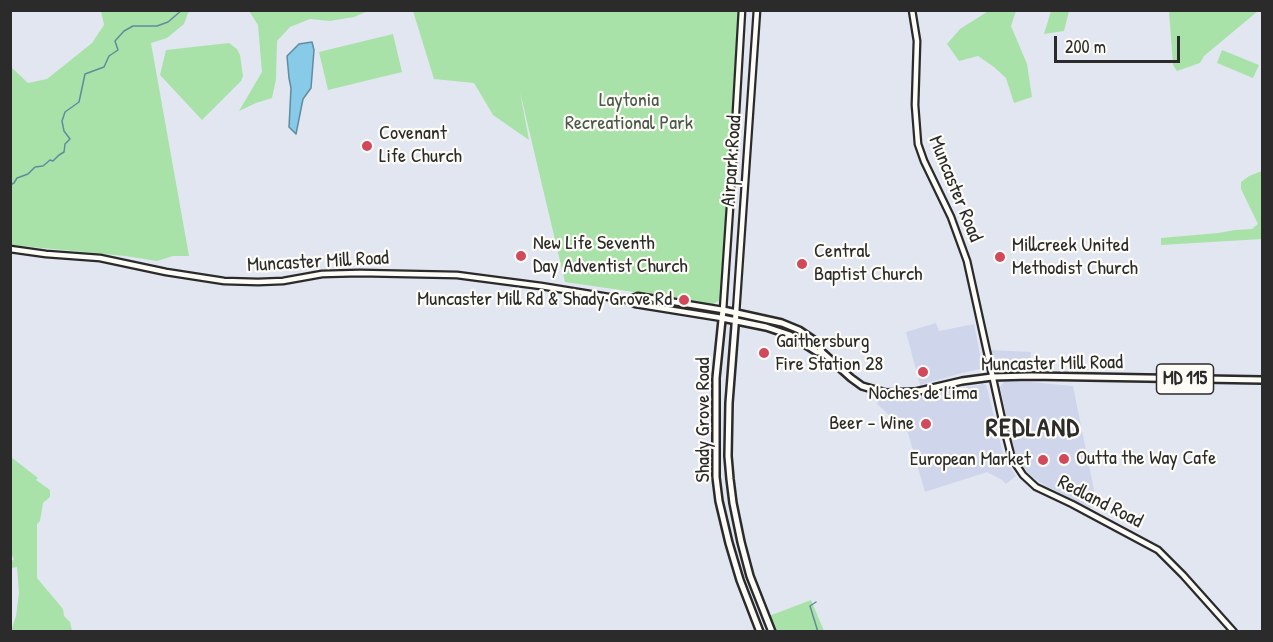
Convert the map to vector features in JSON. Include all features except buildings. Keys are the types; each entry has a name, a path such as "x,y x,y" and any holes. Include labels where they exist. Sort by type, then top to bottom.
{"main road":[{"name":"Airpark Road","path":"723,310 742,10"},
{"name":"Airpark Road","path":"736,313 757,10"},
{"name":"Muncaster Road","path":"912,10 917,41 915,105 918,144 968,261 992,377"},
{"name":"Muncaster Mill Road","path":"10,249 100,258 166,272 258,282 283,281 322,274 456,275 627,300 635,304 766,327 790,335 817,352 822,352"},
{"name":"Muncaster Mill Road","path":"627,300 638,296 775,321 796,329 818,343 822,352 862,386 886,393 915,392 962,381 992,377 1263,380"},
{"name":"Shady Grove Road","path":"723,310 716,388 716,477 729,543 760,632"},
{"name":"Shady Grove Road","path":"736,313 729,403 730,478 733,503 750,576 772,632"},
{"name":"Redland Road","path":"992,377 1009,448 1023,475 1036,487 1158,550 1234,632"}],"shaded area":[{"path":"936,323 939,331 974,324 982,365 980,369 920,385 906,332"},
{"path":"990,350 1031,352 1030,368 997,370"},
{"path":"1004,382 1073,386 1094,490 1094,500 1090,509 1044,485 1022,466 1012,442 1000,387"},
{"path":"983,384 987,388 1002,450 1016,476 1006,484 987,472 925,492 908,433 877,404 879,397 901,400"}],"green space":[{"path":"990,10 1016,11 1011,26 1027,64 1032,97 1014,103 1006,78 994,67 978,56 959,61 947,44 960,29"},
{"path":"1169,10 1258,11 1204,56 1200,63 1177,71 1173,65"},
{"path":"101,11 191,11 184,24 167,38 151,43 189,256 173,256 157,261 11,245 11,67 28,83 47,79 92,43 104,25"},
{"path":"249,11 368,11 354,17 330,21 310,19 290,27 277,41 276,79 272,98 239,111 262,72 258,25"},
{"name":"Laytonia Recreational Park","path":"413,11 738,11 720,300 712,305 565,282 520,92 529,140 493,115 474,83 434,79"},
{"path":"1051,11 1069,11 1064,31 1044,34"},
{"path":"393,34 402,72 328,90 319,52"},
{"path":"229,43 237,49 240,55 243,76 241,81 202,120 160,75 166,50"},
{"path":"1222,50 1259,65 1253,78 1217,63"},
{"path":"1262,171 1262,239 1161,245 1161,238 1252,229 1258,224 1241,189 1241,182"},
{"path":"11,457 50,490 50,497 43,503 40,521 37,524 37,578 63,609 72,631 11,631 16,616 19,593 17,567 11,568 11,561 14,560 10,551"},
{"path":"811,600 824,631 775,631 769,616"}],"water":[{"path":"312,42 314,50 311,88 303,99 296,134 289,127 291,88 287,56 299,44"}],"waterway":[{"path":"10,185 17,178 28,174 35,167 43,166 50,160 53,161 64,152 65,144 70,139 64,131 62,121 65,112 79,102 85,74 104,67 109,56 118,50 115,41 124,31 133,26 157,26 168,22 182,10"},
{"path":"816,602 810,606 818,632"}],"place":[{"name":"Covenant Life Church","path":"367,146"},
{"name":"New Life Seventh Day Adventist Church","path":"521,256"},
{"name":"Millcreek United Methodist Church","path":"1000,257"},
{"name":"Central Baptist Church","path":"802,264"},
{"name":"Muncaster Mill Rd & Shady Grove Rd","path":"684,300"},
{"name":"Gaithersburg Fire Station 28","path":"764,353"},
{"name":"Noches de Lima","path":"923,372"},
{"name":"Beer - Wine","path":"926,424"},
{"name":"Outta the Way Cafe","path":"1064,459"},
{"name":"European Market","path":"1043,460"}],"district":[{"name":"REDLAND","path":"1033,429"}]}
